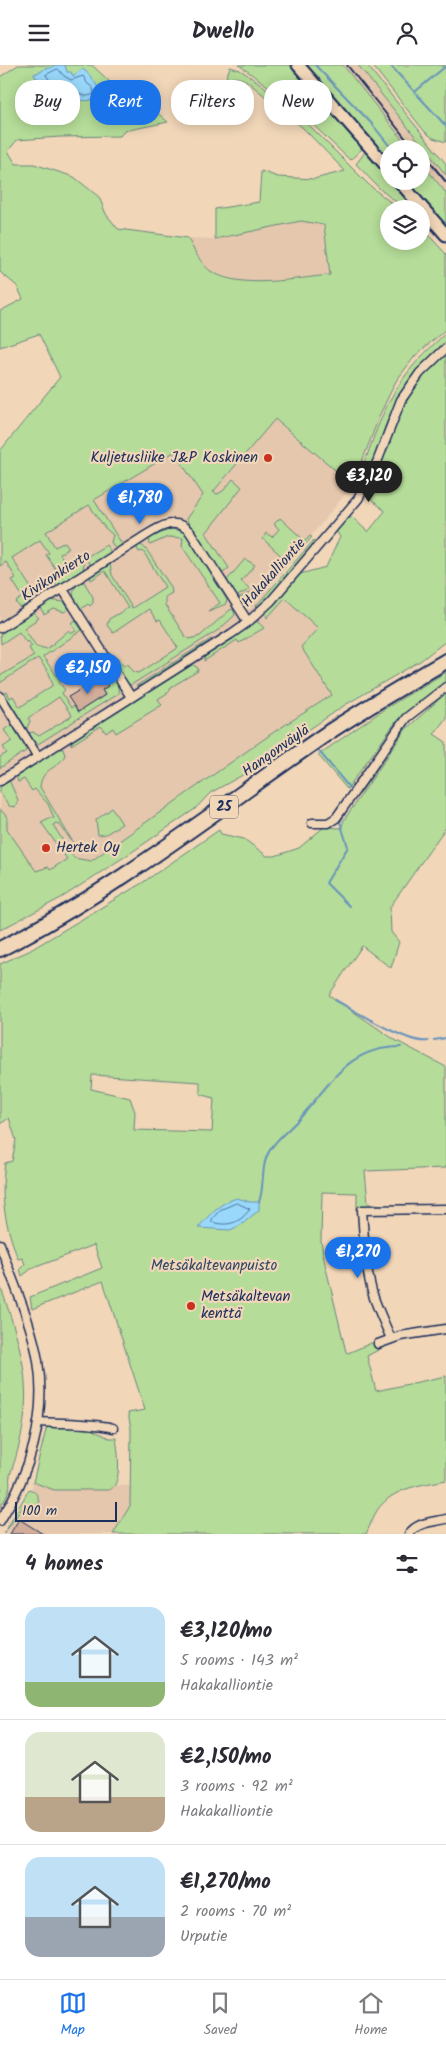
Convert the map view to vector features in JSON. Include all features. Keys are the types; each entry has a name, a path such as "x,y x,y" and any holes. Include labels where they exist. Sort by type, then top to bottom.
{"highway":[{"name":"Hangonväylä","path":"0,949 82,904 200,825 333,730 446,661"}],"main road":[{"path":"298,65 380,159"},
{"path":"407,190 446,235"}],"street":[{"name":"Hakakalliontie","path":"0,781 248,622 271,601 358,499 374,470 401,399 420,373 446,348"},
{"name":"Kivikonkierto","path":"0,629 161,526 175,523 185,527 190,532 248,622"},
{"path":"62,588 131,697"},
{"path":"312,823 328,823 336,818 406,718 446,687"},
{"path":"0,697 38,757"},
{"path":"391,1339 381,1316 370,1281 364,1247 362,1210 446,1209"},
{"path":"0,1521 22,1483 34,1443 38,1421 39,1380 36,1351 1,1249"},
{"path":"378,1344 391,1339 446,1329"},
{"path":"38,1421 70,1425 92,1423 113,1428"},
{"path":"409,1534 420,1525 446,1519"}],"shaded area":[{"path":"344,65 358,65 418,140 404,140"},
{"path":"430,155 446,175 446,193 430,173"},
{"path":"301,221 324,225 330,275 248,283 211,272 193,250 188,238 215,239"},
{"path":"275,419 353,485 270,585 319,628 301,647 333,694 274,732 91,861 36,883 0,818 0,554 173,444 213,492"},
{"path":"34,1482 131,1486 130,1506 113,1534 6,1534 25,1504"}],"green space":[{"path":"18,65 92,65 108,80 90,80 90,125 153,125 124,131 120,136 17,140 8,151 16,164 34,164 74,177 99,197 106,214 118,229 188,238 202,262 212,272 225,277 254,282 330,275 324,225 301,221 215,239 215,209 259,202 261,171 278,177 314,179 345,171 299,125 309,125 369,185 388,200 380,200 380,250 430,250 430,237 446,254 446,329 415,356 396,381 381,412 353,485 275,419 213,492 218,494 233,479 242,487 206,533 229,568 223,573 221,573 186,519 203,495 174,452 94,500 122,544 119,548 115,548 111,542 113,535 105,528 89,505 46,532 55,547 65,542 69,548 60,554 68,568 78,563 76,560 79,560 84,564 83,570 58,586 52,579 59,574 46,555 49,553 40,540 12,558 36,596 34,601 20,608 16,602 23,597 12,580 16,578 6,562 0,566 0,451 60,377 39,334 0,347 0,311 23,299 17,286 0,272 0,77"},
{"path":"239,65 292,65 305,80 264,80 264,83"},
{"path":"306,65 343,65 403,140 380,140 380,150 332,95 332,80 319,80"},
{"path":"358,65 367,65 427,140 418,140"},
{"path":"372,65 440,65 442,67 446,65 446,142 433,138 425,132"},
{"path":"230,67 240,70 264,86 264,95 254,87 254,80 231,78 225,80"},
{"path":"332,110 362,144 362,149 350,160 313,125 332,125"},
{"path":"161,116 168,122 161,123"},
{"path":"430,144 446,164 446,175 430,155"},
{"path":"368,151 380,165 380,189 356,164"},
{"path":"430,173 446,193 446,228 430,208 430,200 423,200 415,190 430,190"},
{"path":"381,190 401,190 410,200 394,200"},
{"path":"446,333 446,343 418,371 396,402 385,427 372,466 360,483 363,467 390,399 418,360"},
{"path":"446,353 446,641 420,661 345,705 241,776 210,793 195,809 132,852 61,898 0,930 0,809 7,817 7,829 36,871 48,867 50,870 67,859 41,822 54,818 48,804 35,789 32,791 24,779 18,782 16,775 57,749 63,749 65,755 62,760 47,772 41,780 40,787 74,844 60,825 56,823 53,825 74,858 91,861 274,732 332,695 301,647 318,628 285,598 267,618 266,610 300,574 326,567 340,537 336,531 347,517 352,517 368,532 385,511 369,498 371,486 408,399 418,383"},
{"path":"280,518 305,541 310,536 312,537 289,563 263,539 266,533 272,537 279,529 274,524"},
{"path":"171,529 183,531 188,537 227,600 226,604 208,611 220,603 182,546 183,538 168,537 150,545 149,538"},
{"path":"314,540 314,543 276,589 255,607"},
{"path":"140,544 146,549 171,587 172,593 165,597 165,605 185,636 190,639 200,636 230,610 233,609 235,615 220,629 131,685 126,682 114,659 119,658 124,666 128,664 134,672 139,673 178,648 160,620 157,621 149,609 113,633 107,625 109,619 128,608 105,571 91,580 90,577 110,564 112,575 132,608 165,587 143,551 139,552 136,546"},
{"path":"106,545 110,553 92,565 88,563 88,556"},
{"path":"245,559 255,565 241,581 250,589 236,597 227,580"},
{"path":"280,562 285,567 257,599 246,607 237,599 253,591 256,593"},
{"path":"81,582 84,582 93,597 93,603 80,610 73,595 75,588"},
{"path":"50,600 64,602 69,609 64,612 54,609 44,615 41,607"},
{"path":"33,612 39,618 24,628 36,646 47,649 69,630 72,633 76,631 72,623 75,620 82,630 43,657 60,680 59,682 65,690 62,693 71,708 74,706 78,712 105,695 102,690 108,686 100,669 97,670 95,667 99,665 103,666 112,676 117,684 119,693 38,744 29,733 33,732 39,736 72,716 59,697 28,718 30,721 26,730 4,694 7,692 10,698 13,696 20,707 53,685 49,673 38,658 0,683 0,676 34,656 29,648 32,646 28,641 26,642 19,632 1,644 0,633"},
{"path":"254,622 258,622 264,628 239,643 237,640 204,661 205,655"},
{"path":"211,639 212,641 142,685 136,686"},
{"path":"192,664 198,668 198,671 171,687 169,692 158,699 162,705 116,733 113,728 106,733 101,726 71,745 73,739"},
{"path":"446,672 446,690 398,719 347,789 318,755 386,708"},
{"name":"Metsäkaltevanpuisto","path":"446,693 446,718 434,734 446,742 446,827 390,907 391,932 399,942 391,968 362,946 329,995 395,1040 446,1067 446,1168 365,1171 368,1203 382,1205 382,1207 361,1206 357,1209 357,1193 322,1192 321,1241 346,1352 348,1353 376,1341 380,1349 367,1356 376,1391 446,1376 446,1480 409,1488 392,1496 378,1509 366,1534 113,1534 130,1506 131,1429 128,1413 145,1410 103,1281 32,1309 30,1297 102,1268 94,1245 31,1269 22,1276 20,1269 25,1264 22,1258 18,1259 7,1223 3,1201 5,1163 12,1161 16,1140 9,1118 0,1124 0,964 29,951 142,883 219,830 221,834 244,839 267,856 275,856 299,848 324,827 341,828 344,820 406,729","holes":["92,1075 200,1082 200,1094 214,1098 212,1132 134,1130 135,1112 130,1098 91,1089"]},
{"path":"399,720 407,726 359,795 351,787"},
{"path":"9,726 13,726 25,745 26,751 0,768 0,757 7,753 3,747 12,741 4,730"},
{"path":"9,780 18,800 15,807 9,806 0,792 0,785"},
{"path":"112,808 122,824 106,834 98,835 96,820"},
{"path":"0,1285 16,1334 25,1377 26,1399 24,1421 10,1475 9,1490 0,1507 2,1488 0,1487"},
{"path":"47,1426 87,1427 109,1438 116,1438 119,1467 113,1487 109,1490 54,1490 33,1482"},
{"path":"29,1489 38,1498 36,1511 25,1504 4,1534"}],"water":[{"path":"55,65 65,65 67,72 71,72 73,76 82,69 88,73 93,80 90,80 90,100 80,100 80,80 41,80 35,77 34,74 45,68 51,68"},
{"path":"237,1198 250,1202 259,1202 259,1210 241,1225 230,1230 198,1228 220,1206"}],"building":[{"path":"102,677 108,686 102,690 105,695 78,712 68,697"},
{"path":"19,1519 43,1534 10,1534"}],"waterway":[{"path":"315,65 372,124 385,140"},
{"path":"390,65 446,126"},
{"path":"416,91 446,66"},
{"path":"318,750 352,791"},
{"path":"349,906 326,883 348,847 340,822 355,795"},
{"path":"335,1000 408,1038 428,1041"},
{"path":"434,1040 446,1038"},
{"path":"259,1202 265,1162 270,1150 342,1069 367,1053 401,1047"}],"railway":[{"path":"347,65 407,140"},
{"path":"430,162 446,182"}],"place":[{"name":"Kuljetusliike J&P Koskinen","path":"268,458"},
{"name":"Hertek Oy","path":"46,848"},
{"name":"Metsäkaltevan kenttä","path":"191,1306"}]}
